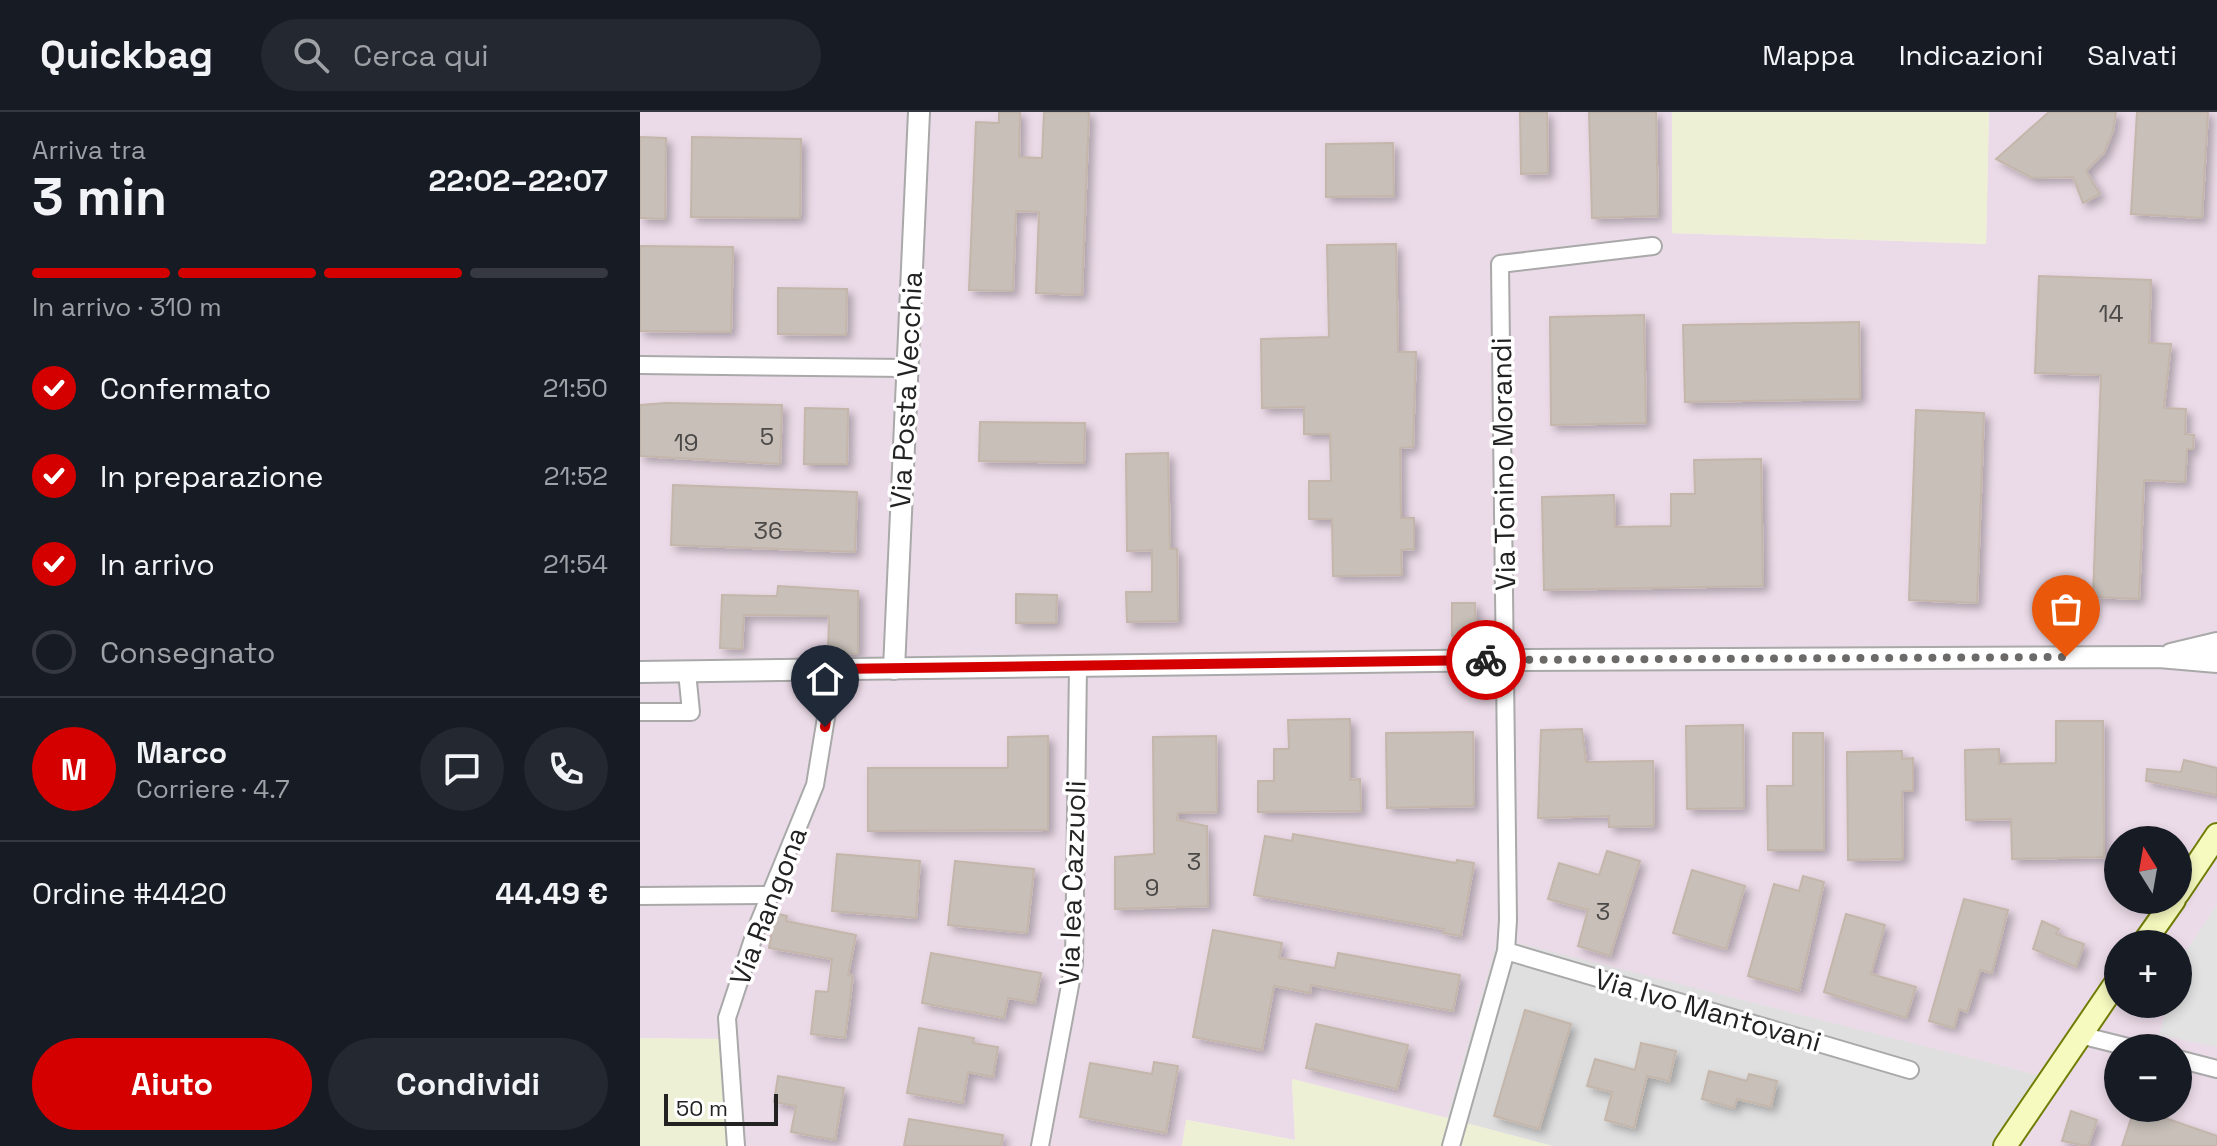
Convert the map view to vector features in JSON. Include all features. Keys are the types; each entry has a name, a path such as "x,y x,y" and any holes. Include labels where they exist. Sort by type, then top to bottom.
{"main road":[{"path":"2192,872 2217,835"},
{"path":"2005,1146 2104,1000"}],"street":[{"name":"Via Posta Vecchia","path":"894,669 919,112"},
{"name":"Via Tonino Morandi","path":"1451,1146 1506,951 1500,264 1653,246"},
{"path":"640,365 906,368"},
{"path":"2159,657 2217,643"},
{"path":"640,672 1505,660 2159,657 2217,662"},
{"name":"Via lea Cazzuoli","path":"1040,1146 1074,964 1078,666"},
{"name":"Via Rangona","path":"736,1146 727,1018 770,895 815,785 834,669"},
{"path":"640,712 691,712 687,672"},
{"path":"640,896 770,895"},
{"name":"Via Ivo Mantovani","path":"1506,951 1910,1070"},
{"path":"2080,1035 2104,1041"},
{"path":"2192,1063 2217,1069"}],"shaded area":[{"path":"640,112 1672,112 1672,233 1986,244 1989,112 2217,112 2217,1146 2004,1146 2050,1078 1498,938 1447,1118 1292,1079 1295,1140 1187,1120 1182,1146 730,1146 728,1040 640,1038"},
{"path":"2217,904 2217,1047 2192,1042 2192,1034 2159,1034 2164,1018 2192,1018 2192,942"},
{"path":"1497,937 2051,1078 2004,1146 1552,1146 1447,1118"}],"green space":[{"path":"1672,112 1989,112 1986,244 1672,233"},
{"path":"640,1038 728,1039 730,1146 640,1146"},
{"path":"1292,1079 1552,1146 1182,1146 1186,1120 1295,1140"}],"building":[{"path":"999,112 1020,112 1019,157 1042,158 1044,112 1089,112 1082,295 1036,293 1039,212 1016,211 1013,291 969,290 976,122 999,123"},
{"path":"1520,112 1547,112 1548,173 1521,174"},
{"path":"1589,112 1656,112 1658,216 1592,218"},
{"path":"2049,112 2116,112 2113,131 2104,153 2086,171 2100,194 2083,203 2073,177 2032,178 1996,159"},
{"path":"2137,112 2208,112 2202,218 2131,214"},
{"path":"640,137 666,138 665,219 640,218"},
{"path":"692,137 801,139 800,218 691,217"},
{"path":"1393,143 1394,196 1326,197 1326,144"},
{"path":"1396,244 1398,352 1416,352 1413,447 1400,448 1401,518 1414,518 1414,549 1401,550 1402,575 1333,576 1332,519 1309,519 1309,481 1331,481 1330,434 1304,434 1304,407 1262,408 1261,339 1329,337 1327,245"},
{"path":"640,246 733,247 731,332 640,331"},
{"path":"2039,276 2151,280 2149,343 2171,344 2164,408 2186,409 2185,434 2194,435 2193,449 2187,449 2185,482 2144,480 2139,599 2093,597 2101,375 2035,373"},
{"path":"778,288 847,289 846,335 778,334"},
{"path":"1644,315 1646,423 1551,425 1550,317"},
{"path":"1859,322 1860,399 1685,402 1683,325"},
{"path":"640,405 782,405 780,464 640,456"},
{"path":"805,408 848,409 847,464 804,464"},
{"path":"1916,410 1984,413 1977,603 1909,600"},
{"path":"980,422 1085,423 1084,463 979,461"},
{"path":"1168,453 1170,549 1177,549 1178,621 1127,622 1126,592 1152,592 1152,550 1127,551 1126,454"},
{"path":"1761,459 1763,586 1544,590 1542,497 1614,495 1615,527 1671,526 1671,494 1695,494 1694,460"},
{"path":"673,485 857,492 855,552 671,545"},
{"path":"778,586 858,591 858,654 828,653 829,616 744,615 742,649 720,648 722,595 777,596"},
{"path":"1016,594 1057,595 1056,623 1016,623"},
{"path":"1452,603 1475,603 1476,636 1452,636"},
{"path":"1350,719 1350,780 1360,779 1361,811 1258,812 1258,781 1274,781 1274,749 1289,749 1288,720"},
{"path":"2056,721 2103,721 2104,857 2012,859 2011,819 1966,820 1965,750 1999,749 1999,764 2056,763"},
{"path":"1743,725 1744,808 1687,809 1686,726"},
{"path":"1582,729 1586,762 1653,761 1654,826 1609,827 1609,816 1538,818 1541,730"},
{"path":"1473,732 1474,806 1387,808 1386,733"},
{"path":"1793,733 1823,733 1824,850 1768,850 1767,786 1793,786"},
{"path":"1048,736 1048,830 868,831 868,768 1008,768 1008,737"},
{"path":"1216,736 1217,812 1178,813 1177,820 1207,826 1208,906 1115,909 1115,857 1154,854 1153,737"},
{"path":"1902,751 1902,759 1913,758 1913,791 1902,791 1903,859 1848,860 1847,752"},
{"path":"2184,760 2217,768 2217,795 2146,781 2147,769 2181,772"},
{"path":"1293,834 1456,863 1457,860 1474,863 1461,936 1443,933 1444,929 1254,895 1265,836 1292,841"},
{"path":"1607,851 1640,861 1610,956 1578,946 1588,910 1548,899 1559,863 1599,875"},
{"path":"837,854 920,861 916,918 832,911"},
{"path":"955,861 1034,869 1027,933 948,925"},
{"path":"1692,870 1745,886 1726,949 1673,933"},
{"path":"1803,876 1824,882 1799,991 1748,976 1774,884 1799,891"},
{"path":"1964,899 2008,910 1992,973 1980,970 1967,1012 1959,1009 1954,1028 1929,1021"},
{"path":"775,913 787,916 786,921 856,935 848,975 853,976 845,1038 811,1034 816,991 828,992 832,959 769,948"},
{"path":"1846,914 1885,925 1871,974 1916,987 1906,1018 1824,992"},
{"path":"2042,921 2059,929 2056,934 2084,944 2076,967 2033,949"},
{"path":"1213,930 1282,943 1279,958 1335,968 1338,953 1460,975 1453,1011 1311,985 1310,993 1274,986 1262,1050 1193,1037"},
{"path":"931,953 1041,973 1035,1003 1008,998 1004,1018 922,1003"},
{"path":"1525,1010 1571,1024 1539,1129 1494,1116"},
{"path":"1316,1024 1408,1045 1397,1089 1306,1068"},
{"path":"919,1028 974,1038 973,1043 998,1047 993,1077 968,1072 963,1103 907,1093"},
{"path":"1641,1043 1676,1051 1669,1081 1647,1076 1634,1128 1605,1120 1612,1092 1587,1086 1595,1059 1635,1070"},
{"path":"1154,1062 1178,1066 1166,1133 1080,1117 1090,1063 1152,1074"},
{"path":"1709,1071 1747,1081 1749,1074 1777,1081 1771,1107 1737,1099 1734,1108 1702,1099"},
{"path":"778,1076 844,1088 835,1140 791,1132 796,1106 774,1102"},
{"path":"2071,1111 2097,1120 2088,1146 2062,1141"},
{"path":"909,1119 1003,1135 1001,1146 904,1146"},
{"path":"2130,1122 2177,1122 2217,1136 2217,1146 2122,1146"}],"way so far":[{"path":"1486,660 2066,657"}],"route":[{"path":"825,727 834,669 1486,660"}]}
